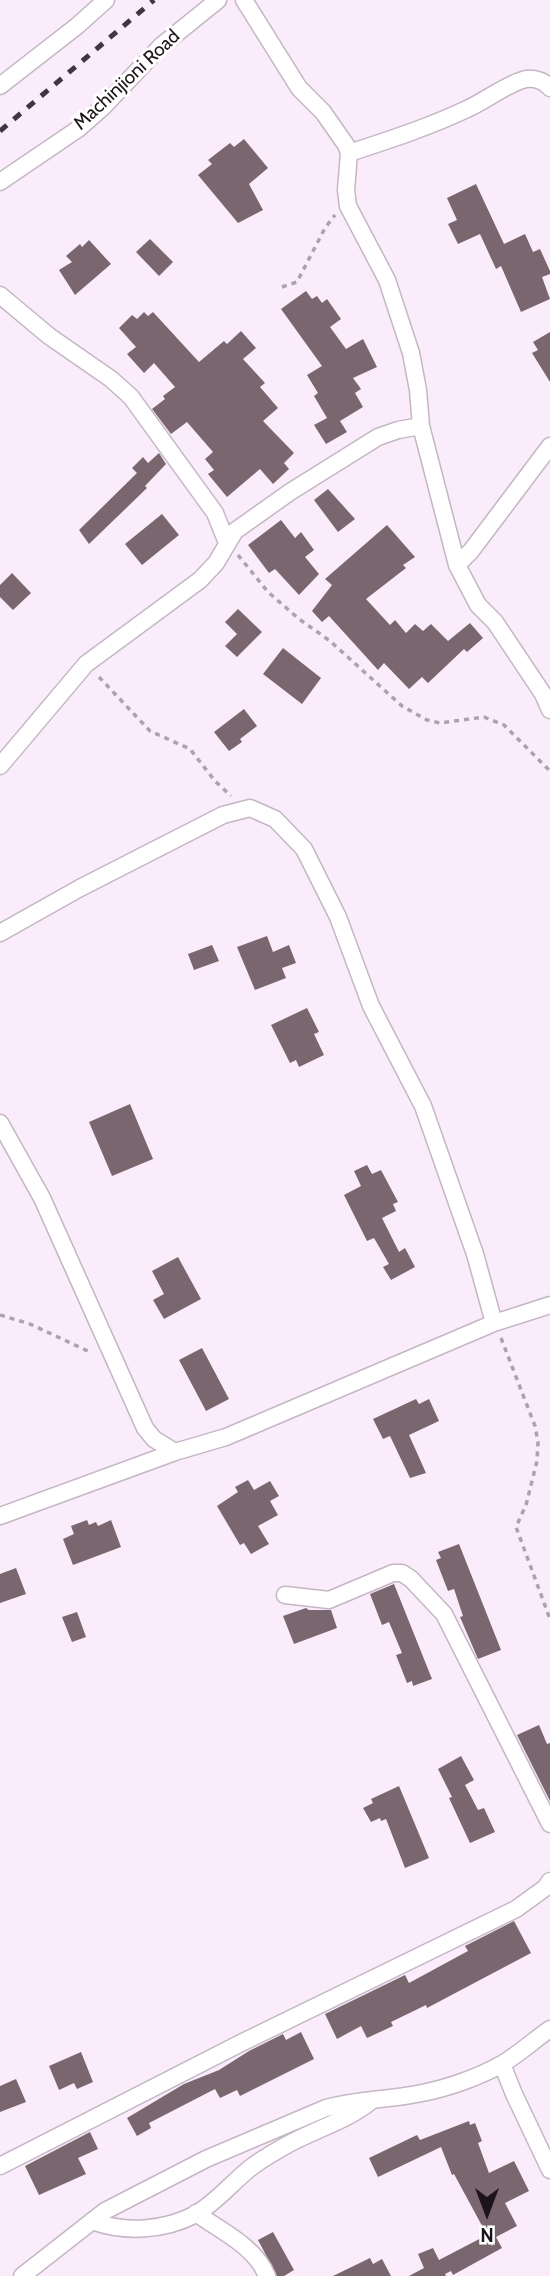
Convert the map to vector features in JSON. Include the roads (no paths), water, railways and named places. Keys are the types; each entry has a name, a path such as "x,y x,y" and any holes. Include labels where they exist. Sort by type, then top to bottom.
{"street":[{"path":"0,86 106,0"},
{"name":"Machinjioni Road","path":"0,182 78,129 103,107 160,46 218,0"},
{"path":"244,0 299,88 342,137 349,153 346,190 348,206 387,280 411,353 421,426 457,565 478,605 495,622 543,694 550,710"},
{"path":"349,153 405,135 469,109 525,79 537,79 550,88"},
{"path":"0,295 131,397 215,513 227,543"},
{"path":"0,766 86,664 200,580 216,563 235,531 352,452 386,433 421,426"},
{"path":"457,565 471,551 550,446"},
{"path":"0,933 80,888 223,815 250,808 275,819 304,849 338,917 371,1006 423,1106 475,1254 494,1323"},
{"path":"0,1123 42,1198 145,1428 154,1438 175,1452"},
{"path":"0,1516 175,1452 226,1437 494,1323 550,1305"},
{"path":"143,1465 145,1428"},
{"path":"285,1595 329,1600 393,1573 401,1573 411,1579 444,1614 550,1824"},
{"path":"0,2165 241,2043 516,1909 545,1888 550,1881"},
{"path":"22,2276 105,2211 160,2181 310,2113 347,2102 423,2093 453,2084 502,2064 550,2029"},
{"path":"502,2064 550,2170"},
{"path":"92,2221 115,2227 151,2229 197,2213 252,2166 322,2127 358,2112 371,2101"},
{"path":"197,2213 244,2246 259,2260 267,2276"}],"railway":[{"path":"0,131 154,0"}]}
